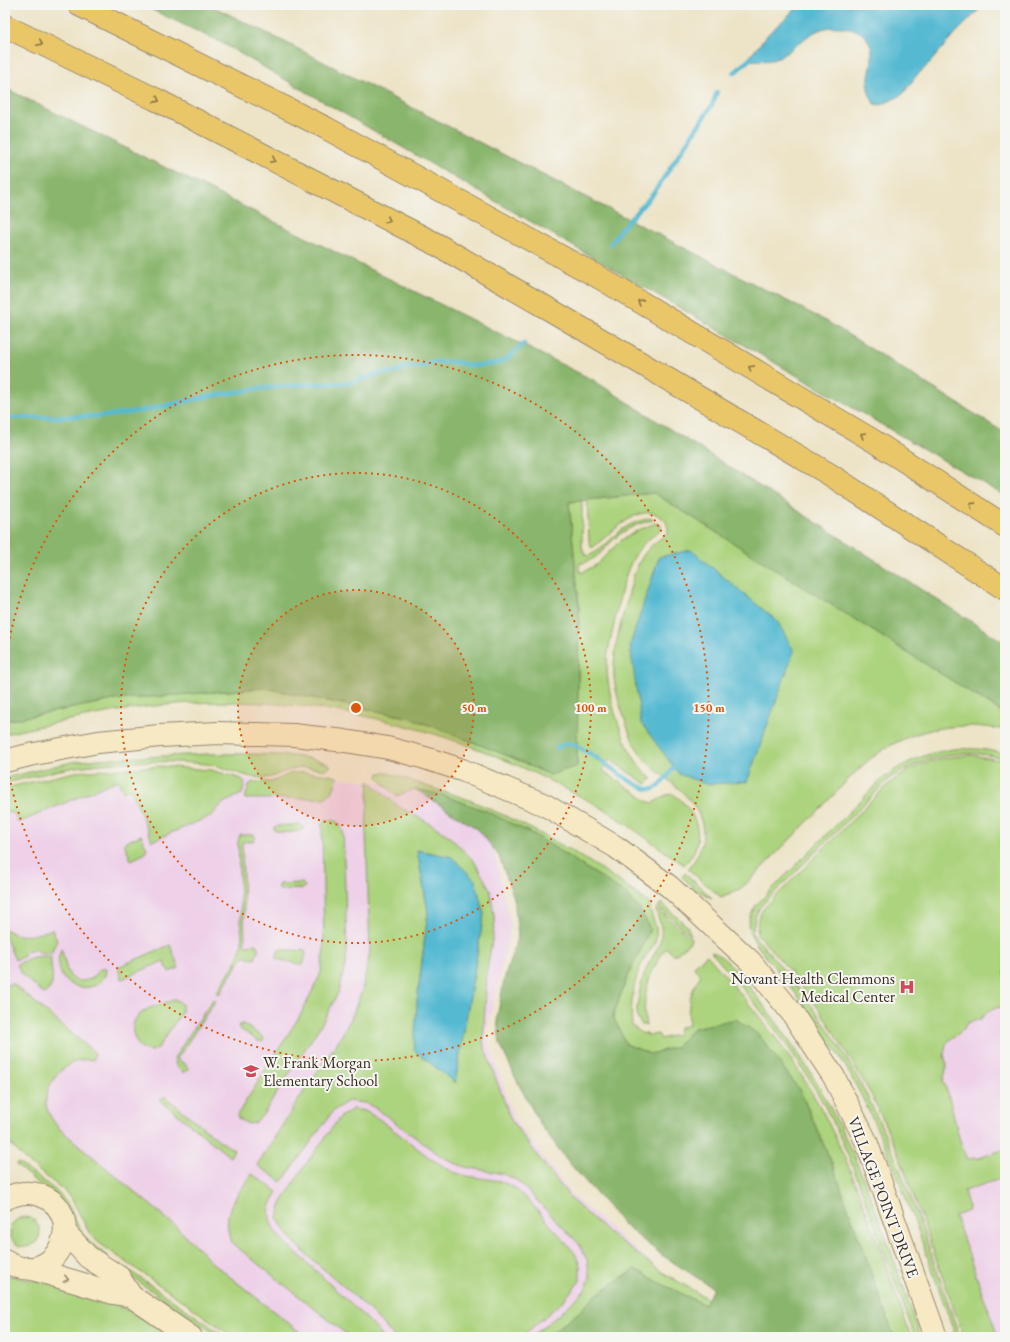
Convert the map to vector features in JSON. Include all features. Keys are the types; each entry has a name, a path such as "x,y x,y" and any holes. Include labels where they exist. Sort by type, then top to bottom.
{"highway":[{"path":"79,5 326,128 602,279 872,440 1005,526"},
{"path":"5,26 155,98 436,244 829,474 1005,589"}],"street":[{"name":"VILLAGE POINT DRIVE","path":"5,761 28,755 98,742 160,736 218,733 294,735 345,741 388,748 462,770 545,805 616,847 670,887 750,961 792,1013 834,1077 866,1141 936,1337"},
{"path":"5,1199 15,1194 26,1192 35,1193 54,1203 64,1222 65,1232 60,1248 58,1253 50,1261 40,1266 12,1265"},
{"path":"65,1232 88,1257 119,1276 130,1296"},
{"path":"12,1265 113,1293 130,1296 190,1337"}],"shaded area":[{"path":"1005,766 1005,1337 970,1337 895,1120"},
{"name":"W. Frank Morgan Elementary School","path":"211,770 263,783 296,773 369,781 415,789 488,824 511,927 486,1034 514,1119 574,1197 662,1272 560,1337 266,1337 5,1107 5,790"}],"green space":[{"path":"142,5 210,5 277,38 828,322 1005,433 1005,496 222,43"},
{"path":"5,88 593,380 1005,643 1005,714 654,493 569,502 579,605 577,766 550,775 511,757 411,718 265,688 114,700 5,721"},
{"path":"654,493 1005,714 1005,730 971,726 938,728 922,732 892,745 877,754 856,772 747,883 740,889 721,897 688,869 697,856 702,842 703,828 698,813 686,796 654,768 640,753 631,737 623,715 614,676 618,638 634,576 645,553 668,533 667,524 665,520 653,513 644,513 634,516 616,528 592,548 589,541 587,500"},
{"path":"582,501 582,546 584,553 587,556 597,551 629,525 650,518 654,520 632,527 618,535 595,557 579,564 581,573 596,565 620,541 638,530 656,523 661,525 661,529 639,549 632,560 625,577 607,658 608,682 620,728 634,758 652,779 646,784 609,759 603,771 641,796 646,801 653,803 666,795 673,794 689,809 697,827 698,837 696,847 684,865 601,807 509,762 461,743 411,727 361,715 309,707 258,703 206,702 116,711 5,734 5,721 114,700 265,688 411,718 511,757 550,775 577,766 579,605 569,502"},
{"path":"954,749 992,751 1005,754 1005,759 974,753 945,755 918,764 890,778 760,907 755,917 753,931 748,926 750,916 757,904 887,775 905,764 923,756"},
{"path":"209,754 292,756 322,761 331,766 326,770 299,768 262,778 247,776 206,764 124,762 76,767 5,783 5,778 72,762 99,759"},
{"name":"Novant Health Clemmons Medical Center","path":"971,755 1005,761 1005,1006 991,1010 980,1020 974,1020 966,1024 963,1030 946,1044 944,1055 947,1065 943,1082 948,1093 959,1137 967,1160 975,1157 976,1159 1005,1149 1005,1161 1000,1179 964,1191 969,1209 968,1211 955,1216 998,1337 964,1337 900,1158 873,1098 821,1012 784,964 757,934 758,919 763,909 886,786 906,772 926,763 947,758"},
{"path":"159,766 211,770 242,779 245,783 242,794 223,803 211,816 152,841 131,789 123,792 118,780 18,823 14,813 5,811 5,788 75,772"},
{"path":"303,772 337,777 335,786 325,798 245,799 249,785 253,782 272,782 291,773"},
{"path":"379,773 395,775 462,797 520,823 587,860 650,904 657,933 656,939 643,960 639,971 634,986 631,1010 632,1026 641,1033 647,1034 648,1036 658,1034 661,1039 678,1034 679,1028 689,1025 688,1011 690,999 694,987 701,975 694,968 695,965 707,955 740,993 786,1052 813,1094 825,1116 861,1197 911,1337 894,1337 833,1166 800,1091 759,1035 694,1028 676,1047 650,1054 626,1044 613,1016 625,983 650,929 641,911 625,893 535,835 486,811 443,795 415,789 396,796 380,780 378,776"},
{"path":"369,781 399,807 431,824 449,836 474,861 490,889 495,922 487,971 483,1043 511,1120 573,1201 608,1232 662,1272 708,1299 705,1305 635,1269 596,1295 578,1313 546,1337 531,1337 562,1312 585,1290 590,1278 587,1260 579,1244 518,1181 504,1174 465,1167 452,1162 438,1154 377,1109 365,1103 348,1101 333,1111 282,1182 257,1165 337,1043 351,1019 362,990 370,952 366,831","holes":["417,850 452,857 484,914 455,1083 417,1001 428,912"]},
{"path":"415,789 443,795 486,811 535,835 625,893 641,911 650,929 625,983 613,1016 626,1044 650,1054 676,1047 694,1028 736,1019 759,1035 800,1091 833,1166 894,1337 546,1337 578,1313 596,1295 635,1269 705,1305 713,1288 662,1255 625,1226 571,1165 542,1127 518,1083 500,1044 497,1018 504,980 518,935 514,898 499,856 479,830"},
{"path":"325,820 336,821 343,831 347,947 346,962 338,993 324,1020 262,1116 255,1123 248,1124 238,1118 237,1115 301,1014 321,973 324,947 322,824"},
{"path":"300,824 303,829 293,832 274,830 274,827 278,826"},
{"path":"141,835 147,849 144,854 131,860 124,843"},
{"path":"240,835 254,835 256,838 254,841 242,842 245,945 256,944 259,949 255,959 243,956 219,994 217,992 234,965 242,946 238,842"},
{"path":"685,873 712,898 696,890 682,877"},
{"path":"302,883 305,886 303,889 279,890 277,888 279,884"},
{"path":"661,903 687,926 691,935 658,907"},
{"path":"656,908 691,938 690,942 677,954 673,954 666,948 660,957 648,985 645,1004 646,1025 642,1025 636,1016 640,991 645,973 661,936 661,927"},
{"path":"5,929 17,934 34,935 52,929 57,941 52,953 39,953 38,949 30,950 23,953 25,956 15,960 5,936"},
{"path":"749,930 800,990 830,1032 869,1100 883,1129 907,1188 960,1337 956,1337 905,1196 860,1093 840,1057 796,994 756,944"},
{"path":"170,945 179,968 169,972 164,961 122,979 118,967"},
{"path":"61,949 70,976 74,979 80,981 91,979 98,970 106,968 104,978 97,984 88,987 78,987 68,983 61,975 58,964"},
{"path":"280,949 305,951 306,955 303,965 277,959 278,951"},
{"path":"711,952 717,954 729,963 746,982 794,1046 828,1103 868,1189 921,1337 915,1337 859,1183 834,1124 814,1087 779,1034"},
{"path":"51,956 52,981 49,990 44,994 22,975 17,964 32,957"},
{"path":"12,983 95,1053 93,1060 80,1060 66,1067 51,1084 46,1097 46,1104 56,1125 172,1223 210,1261 306,1337 233,1337 91,1236 71,1198 61,1188 25,1160 5,1137 5,986"},
{"path":"213,999 215,1001 177,1059 188,1068 187,1071 183,1073 176,1066 174,1058"},
{"path":"177,1000 182,1004 182,1012 158,1048 152,1051 141,1047 134,1036 133,1029 137,1017 149,1008"},
{"path":"243,1024 263,1037 264,1040 262,1042 258,1041 240,1029 238,1026"},
{"path":"164,1096 219,1140 234,1150 230,1157 160,1100"},
{"path":"353,1109 365,1111 379,1119 430,1158 453,1172 467,1176 500,1181 515,1188 532,1204 575,1253 580,1265 580,1281 563,1301 521,1337 394,1337 363,1303 291,1238 278,1219 281,1204 301,1171 340,1117"},
{"path":"19,1163 60,1195 70,1207 79,1228 85,1236 92,1244 108,1256 107,1261 85,1244 53,1194 16,1165"},
{"path":"252,1174 278,1192 269,1212 275,1232 372,1324 383,1337 350,1337 233,1244 227,1224 228,1215 235,1199"},
{"path":"25,1217 36,1221 40,1232 36,1243 25,1247 14,1243 10,1232 14,1221"},
{"path":"120,1264 226,1337 219,1337 117,1267"},
{"path":"5,1274 24,1279 48,1282 100,1296 156,1325 172,1337 5,1337"}],"water":[{"path":"798,5 984,5 917,75 902,95 881,105 874,104 868,89 872,62 871,47 868,39 860,32 853,29 836,27 825,28 816,31 785,54 775,59 765,61 747,60 769,33"},
{"path":"691,550 777,621 794,651 747,782 706,784 679,774 641,723 630,645 659,557"},
{"path":"417,850 452,857 475,880 484,914 455,1083 414,1050 417,1001 428,912"}],"waterway":[{"path":"734,73 751,58"},
{"path":"610,245 620,230 653,194 712,105 717,92"},
{"path":"5,418 105,416 141,411 210,396 257,389 306,384 350,383 378,374 396,372 406,367 419,367 436,362 455,362 474,366 498,363 505,360 524,344"},
{"path":"557,748 563,745 572,744 590,754 625,778 646,788 653,789 659,786 674,767"}],"place":[{"name":"Novant Health Clemmons Medical Center","path":"907,987"},
{"name":"W. Frank Morgan Elementary School","path":"251,1071"}]}
